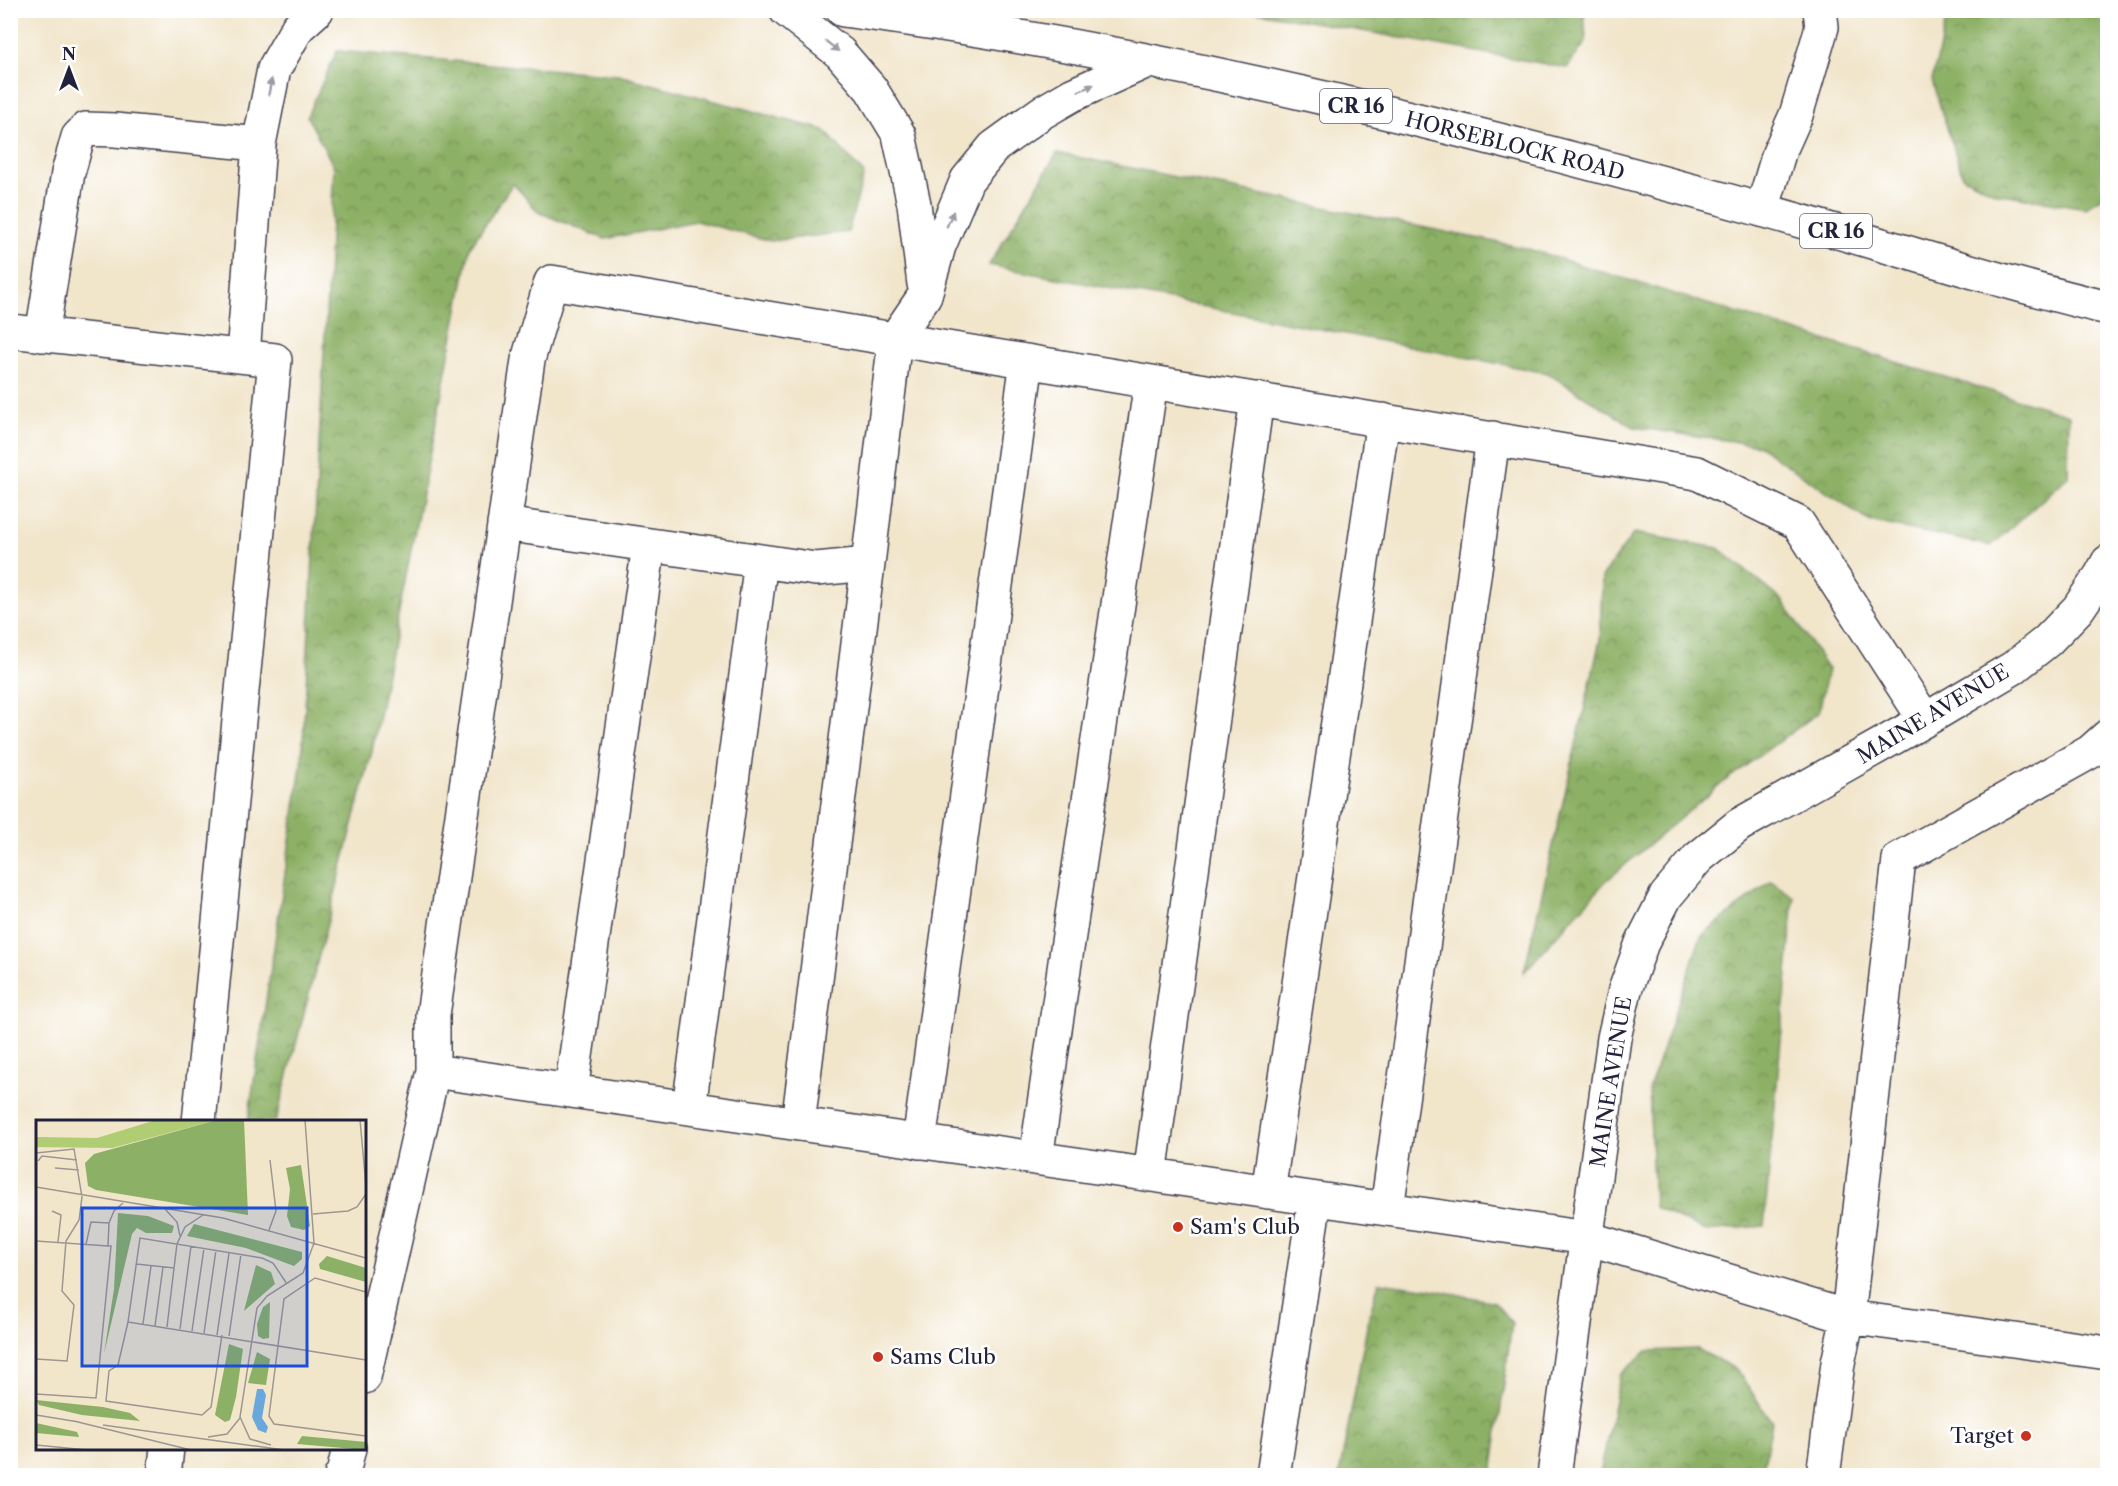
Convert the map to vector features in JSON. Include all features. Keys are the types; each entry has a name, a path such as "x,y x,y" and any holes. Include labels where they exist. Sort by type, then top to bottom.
{"main road":[{"path":"243,356 259,144 274,69 298,27 317,10"},
{"path":"786,10 840,53 871,88 898,135 914,204 925,295"},
{"name":"HORSEBLOCK ROAD","path":"843,10 1147,61 1466,132 1762,210 2108,308"},
{"path":"1762,210 1779,153 1796,115 1822,27 1820,10"},
{"path":"798,1124 895,339 925,295 939,246 967,180 994,147 1041,113 1065,99 1147,61"},
{"path":"42,335 73,149 78,137 86,129 259,144"},
{"path":"366,1368 433,1071 433,1015 528,360 551,282 1697,472 1798,523 1925,720"},
{"path":"10,331 275,360 199,1120"},
{"path":"919,1142 1027,361"},
{"path":"1036,1158 1151,381"},
{"path":"1150,1175 1257,399"},
{"path":"1268,1192 1383,420"},
{"path":"1387,1209 1493,438"},
{"path":"504,524 816,569 868,564"},
{"path":"571,1091 649,545"},
{"path":"688,1108 761,561"},
{"name":"MAINE AVENUE","path":"1554,1476 1614,1038 1625,990 1642,943 1666,896 1698,858 1739,825 2013,668 2047,641 2078,609 2108,562"},
{"path":"1823,1476 1838,1363 1848,1317 1899,859 2090,752 2108,736"},
{"path":"433,1071 1587,1238 1848,1317 2108,1353"},
{"path":"1273,1476 1315,1199"},
{"path":"164,1476 166,1450"},
{"path":"341,1476 349,1450"}],"green space":[{"path":"1251,11 1584,11 1586,42 1567,68"},
{"path":"1948,11 2107,11 2107,193 2086,208 1996,193 1963,177 1932,81"},
{"path":"337,51 618,75 824,130 864,174 848,232 771,241 696,221 605,239 538,212 513,183 470,247 372,751 276,1120 248,1120 302,760 334,167 307,116"},
{"path":"1057,153 1525,248 2069,415 2068,477 1991,546 1869,521 1758,445 1634,427 1547,373 989,265"},
{"path":"1634,533 1718,548 1782,600 1828,669 1819,712 1725,781 1606,881 1524,972 1600,640 1602,576"},
{"path":"1771,881 1794,897 1764,1226 1705,1231 1654,1207 1649,1089 1701,936"},
{"path":"1379,1282 1431,1289 1494,1302 1512,1323 1492,1475 1339,1475 1369,1316"},
{"path":"1697,1349 1736,1369 1772,1422 1762,1475 1600,1475 1620,1375 1647,1351"}],"place":[{"name":"Sam's Club","path":"1178,1227"},
{"name":"Sams Club","path":"878,1357"},
{"name":"Target","path":"2026,1436"}]}
